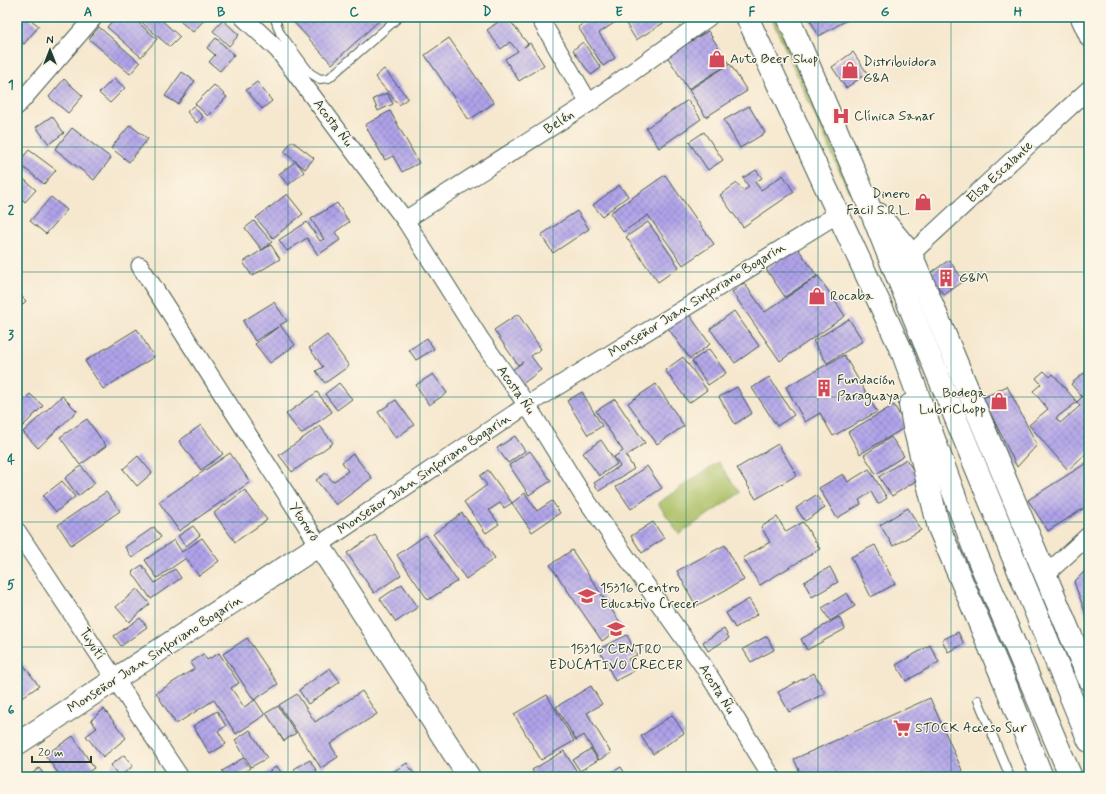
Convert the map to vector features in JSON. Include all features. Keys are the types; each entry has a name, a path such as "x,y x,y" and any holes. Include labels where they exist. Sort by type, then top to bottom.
{"main road":[{"path":"747,17 902,354 973,546 1071,777"},
{"path":"788,17 867,201 1089,740"},
{"path":"867,201 911,254 1089,679"},
{"path":"902,354 914,427 939,528 1042,777"},
{"name":"Monseñor Juan Sinforiano Bogarin","path":"17,744 319,545"},
{"name":"Ytororô","path":"319,545 469,777"}],"street":[{"path":"17,106 94,17"},
{"name":"Acosta Ñu","path":"243,17 278,50 405,220 481,340 527,405 582,494 702,664 772,777"},
{"path":"539,17 589,103"},
{"name":"Belén","path":"405,220 589,103 709,17"},
{"path":"1079,17 1089,39"},
{"name":"Elsa Escalante","path":"911,254 1089,89"},
{"name":"Monseñor Juan Sinforiano Bogarin","path":"319,545 527,405 838,214"},
{"name":"Ytororô","path":"140,266 319,545"},
{"name":"Tuyutí","path":"17,531 180,777"},
{"path":"1045,575 1089,535"}],"lane":[{"path":"276,17 275,19 280,33 310,72 320,79 329,78 399,17"},
{"path":"978,700 1010,777"}],"green space":[{"path":"771,17 775,17 852,190 849,192"},
{"path":"718,462 740,493 679,534 658,503"}],"building":[{"path":"17,17 27,17 39,26 24,44 17,38"},
{"path":"116,17 132,17 157,39 141,57 107,27"},
{"path":"140,17 158,17 180,37 170,47 138,19"},
{"path":"175,17 207,17 193,32"},
{"path":"289,17 383,17 332,64"},
{"path":"507,17 528,44 524,47 530,43 544,65 519,81 505,59 518,51 510,42 501,49 487,30"},
{"path":"594,17 619,17 620,19 599,33 615,58 603,66 578,27"},
{"path":"622,17 662,17 665,22 636,40"},
{"path":"808,17 852,17 819,36"},
{"path":"223,20 239,35 229,46 213,31"},
{"path":"99,27 140,63 130,74 89,39"},
{"path":"708,31 729,64 688,89 667,56"},
{"path":"216,38 234,55 220,71 209,62 215,55 207,48"},
{"path":"449,38 494,103 469,120 425,55"},
{"path":"583,42 601,68 591,75 573,50"},
{"name":"Distribuidora G&A","path":"853,52 867,73 846,88 832,67"},
{"path":"730,64 747,91 706,117 689,90"},
{"path":"384,69 408,98 399,105 375,77"},
{"path":"182,72 195,81 178,104 165,96"},
{"path":"114,78 125,88 110,103 99,93"},
{"path":"64,79 83,96 68,113 49,97"},
{"path":"257,82 272,101 262,109 246,90"},
{"path":"214,85 227,97 208,116 195,104"},
{"path":"387,93 393,104 378,111 373,99"},
{"path":"688,100 701,119 659,148 646,128"},
{"path":"193,106 203,117 197,123 187,112"},
{"path":"749,106 765,133 740,148 724,120"},
{"path":"390,111 419,163 402,172 393,156 385,160 365,125"},
{"path":"52,116 64,133 49,144 36,127"},
{"path":"130,125 148,139 129,162 111,148"},
{"path":"72,128 111,158 94,180 55,149"},
{"path":"704,132 723,160 708,170 689,142"},
{"path":"292,141 314,158 305,169 284,152"},
{"path":"29,150 56,170 44,184 18,163"},
{"path":"296,161 304,172 288,185 279,174"},
{"path":"756,170 762,178 755,182 761,190 783,175 794,192 743,227 720,195 737,183 743,191 749,187 743,178"},
{"path":"17,173 36,190 25,202 17,194"},
{"path":"665,175 714,244 683,265 648,215 623,232 610,213"},
{"path":"619,185 628,196 602,216 593,205"},
{"path":"287,194 303,214 273,238 256,218"},
{"path":"51,197 67,210 46,234 30,221"},
{"path":"337,203 349,222 335,232 340,240 318,255 307,238 287,251 279,240 307,222 320,241 324,239 311,219"},
{"path":"577,211 589,229 553,253 541,235"},
{"path":"254,221 272,242 262,250 245,228"},
{"path":"648,222 679,267 658,282 626,237"},
{"path":"271,245 280,259 252,276 243,262"},
{"path":"797,247 817,276 785,297 766,269"},
{"name":"G&M","path":"949,260 964,281 944,295 929,274"},
{"path":"818,276 845,316 780,361 732,292 744,283 765,312"},
{"path":"17,292 26,301 17,310"},
{"path":"274,302 287,321 280,325 295,345 270,363 255,344 278,327 255,341 243,321"},
{"path":"734,311 759,346 735,363 710,329"},
{"path":"688,313 710,344 690,359 668,328"},
{"path":"518,314 541,349 531,356 541,370 521,385 511,371 523,362 518,365 494,330"},
{"path":"849,319 863,341 827,363 813,341"},
{"path":"137,329 154,357 103,389 85,361"},
{"path":"327,335 349,366 325,383 316,371 323,367 309,348"},
{"path":"427,338 434,349 416,360 409,350"},
{"path":"709,349 726,373 708,385 692,361"},
{"name":"Fundación Paraguaya","path":"844,355 877,412 833,436 820,413 805,422 786,387"},
{"path":"683,357 707,390 689,403 665,370"},
{"path":"1044,371 1050,377 1053,374 1077,402 1082,397 1071,384 1084,373 1089,378 1089,451 1068,470 1029,425 1048,409 1033,391 1041,384 1036,378","holes":["1077,402 1080,406 1060,423 1056,418"]},
{"path":"433,374 447,393 429,405 416,385"},
{"path":"769,377 794,415 777,426 752,388"},
{"path":"339,383 352,399 337,410 325,394"},
{"path":"656,384 684,426 657,444 628,403"},
{"path":"1007,386 1037,445 1017,467 983,398"},
{"path":"737,387 752,413 735,424 719,397"},
{"path":"317,392 332,412 301,434 286,414"},
{"path":"582,392 602,426 588,435 567,401"},
{"path":"30,394 43,406 17,432 17,407"},
{"path":"62,396 77,411 38,448 23,432"},
{"path":"615,399 645,443 626,456 634,469 599,491 594,483 620,466 614,457 623,451 596,411"},
{"path":"396,400 414,425 396,438 378,412"},
{"path":"894,405 906,427 860,454 848,432"},
{"path":"87,419 106,446 80,465 60,437"},
{"path":"201,425 223,454 201,470 179,441"},
{"path":"320,426 333,443 292,472 279,455"},
{"path":"515,436 525,451 508,463 497,448"},
{"path":"891,437 904,456 876,474 864,455"},
{"path":"601,440 617,464 599,476 583,453"},
{"path":"778,444 797,475 756,499 737,468"},
{"path":"530,451 551,481 529,495 509,465"},
{"path":"230,453 250,482 179,531 159,502"},
{"path":"353,454 372,478 336,505 316,480 326,473 333,482 348,471 342,462"},
{"path":"138,456 152,473 137,486 123,469"},
{"path":"906,459 919,479 892,496 879,477"},
{"path":"1088,462 1089,505 1048,531 1028,500"},
{"path":"81,466 95,483 78,496 65,478"},
{"path":"647,466 662,488 631,509 616,487"},
{"path":"869,469 887,498 878,504 871,492 859,500 861,504 837,518 819,488 843,474 848,482"},
{"path":"488,470 512,503 504,508 500,503 489,510 499,524 486,533 464,502 487,485 480,476"},
{"path":"62,481 75,497 56,512 43,496"},
{"path":"245,490 267,520 235,542 214,513"},
{"path":"106,492 120,511 71,545 58,525"},
{"path":"525,493 537,511 552,501 560,513 532,532 512,503"},
{"path":"816,495 825,508 805,521 796,508"},
{"path":"908,508 921,530 893,546 880,525"},
{"path":"462,513 495,558 466,579 433,534"},
{"path":"777,517 786,532 803,522 820,549 760,585 743,558 770,542 761,527"},
{"path":"653,522 664,538 642,553 631,536"},
{"path":"193,526 200,535 186,546 178,536"},
{"path":"154,527 161,537 132,558 125,547"},
{"path":"375,535 401,575 374,593 347,553"},
{"path":"426,535 457,581 428,600 397,555"},
{"path":"202,538 219,561 199,576 186,558 157,578 145,560 174,540 182,552"},
{"path":"725,545 744,580 696,606 677,571"},
{"path":"875,545 895,584 871,597 851,557"},
{"name":"15316 Centro Educativo Crecer","path":"572,550 623,627 602,641 550,565"},
{"path":"142,565 155,583 175,569 181,578 151,599 132,572"},
{"path":"830,567 838,582 812,597 804,582"},
{"path":"1089,567 1089,623 1074,582"},
{"path":"402,584 418,607 396,622 380,599"},
{"path":"137,589 150,604 129,622 116,607"},
{"path":"847,593 855,606 830,621 822,608"},
{"path":"749,599 758,614 735,628 726,613"},
{"path":"839,617 845,629 807,650 801,639"},
{"path":"140,618 147,627 121,646 114,636"},
{"path":"724,629 729,638 708,651 703,642"},
{"path":"958,632 964,644 948,652 942,640"},
{"path":"627,635 637,655 628,659 634,671 615,681 599,649"},
{"path":"767,636 774,650 751,662 743,649"},
{"path":"247,638 278,684 254,700 223,654"},
{"path":"930,645 939,662 906,681 896,665"},
{"path":"219,653 239,683 231,688 244,707 255,700 265,715 236,734 214,700 176,724 156,693 194,669 190,663 203,654 207,660"},
{"path":"17,656 39,686 17,701"},
{"path":"330,668 340,682 308,704 299,690"},
{"path":"814,673 825,693 789,712 778,692"},
{"path":"591,686 602,704 587,713 611,753 599,760 584,735 576,740 556,707"},
{"path":"362,691 377,714 330,744 338,757 321,768 279,705 297,694 315,722"},
{"path":"547,695 574,741 541,760 514,714"},
{"name":"STOCK Acceso Sur","path":"930,698 965,777 802,777 794,759"},
{"path":"278,706 296,733 284,741 266,713"},
{"path":"104,709 126,738 103,757 86,736 97,728 91,720"},
{"path":"217,711 226,726 218,731 226,744 210,754 193,726"},
{"path":"672,715 684,733 653,754 641,736"},
{"path":"250,730 267,758 251,767 235,740"},
{"path":"73,736 94,768 81,777 61,777 45,755"},
{"path":"591,749 598,760 580,771 573,760"},
{"path":"564,751 577,772 569,777 536,777 532,770"},
{"path":"124,755 133,766 119,777 111,765"},
{"path":"243,758 250,768 235,777 226,777 222,771"},
{"path":"310,760 318,773 311,777 298,777 294,769"},
{"path":"407,763 416,777 385,777"},
{"path":"277,766 284,777 261,777"},
{"path":"621,767 627,777 604,777"},
{"path":"39,768 46,777 28,777"}],"place":[{"name":"Auto Beer Shop","path":"717,59"},
{"name":"Distribuidora G&A","path":"850,70"},
{"name":"Clínica Sanar","path":"841,116"},
{"name":"Dinero Facil S.R.L.","path":"923,202"},
{"name":"G&M","path":"946,278"},
{"name":"Rocaba","path":"817,296"},
{"name":"Fundación Paraguaya","path":"824,388"},
{"name":"Bodega LubriChopp","path":"999,401"},
{"name":"15316 Centro Educativo Crecer","path":"587,596"},
{"name":"15316 CENTRO EDUCATIVO CRECER","path":"616,629"},
{"name":"STOCK Acceso Sur","path":"902,728"}]}
